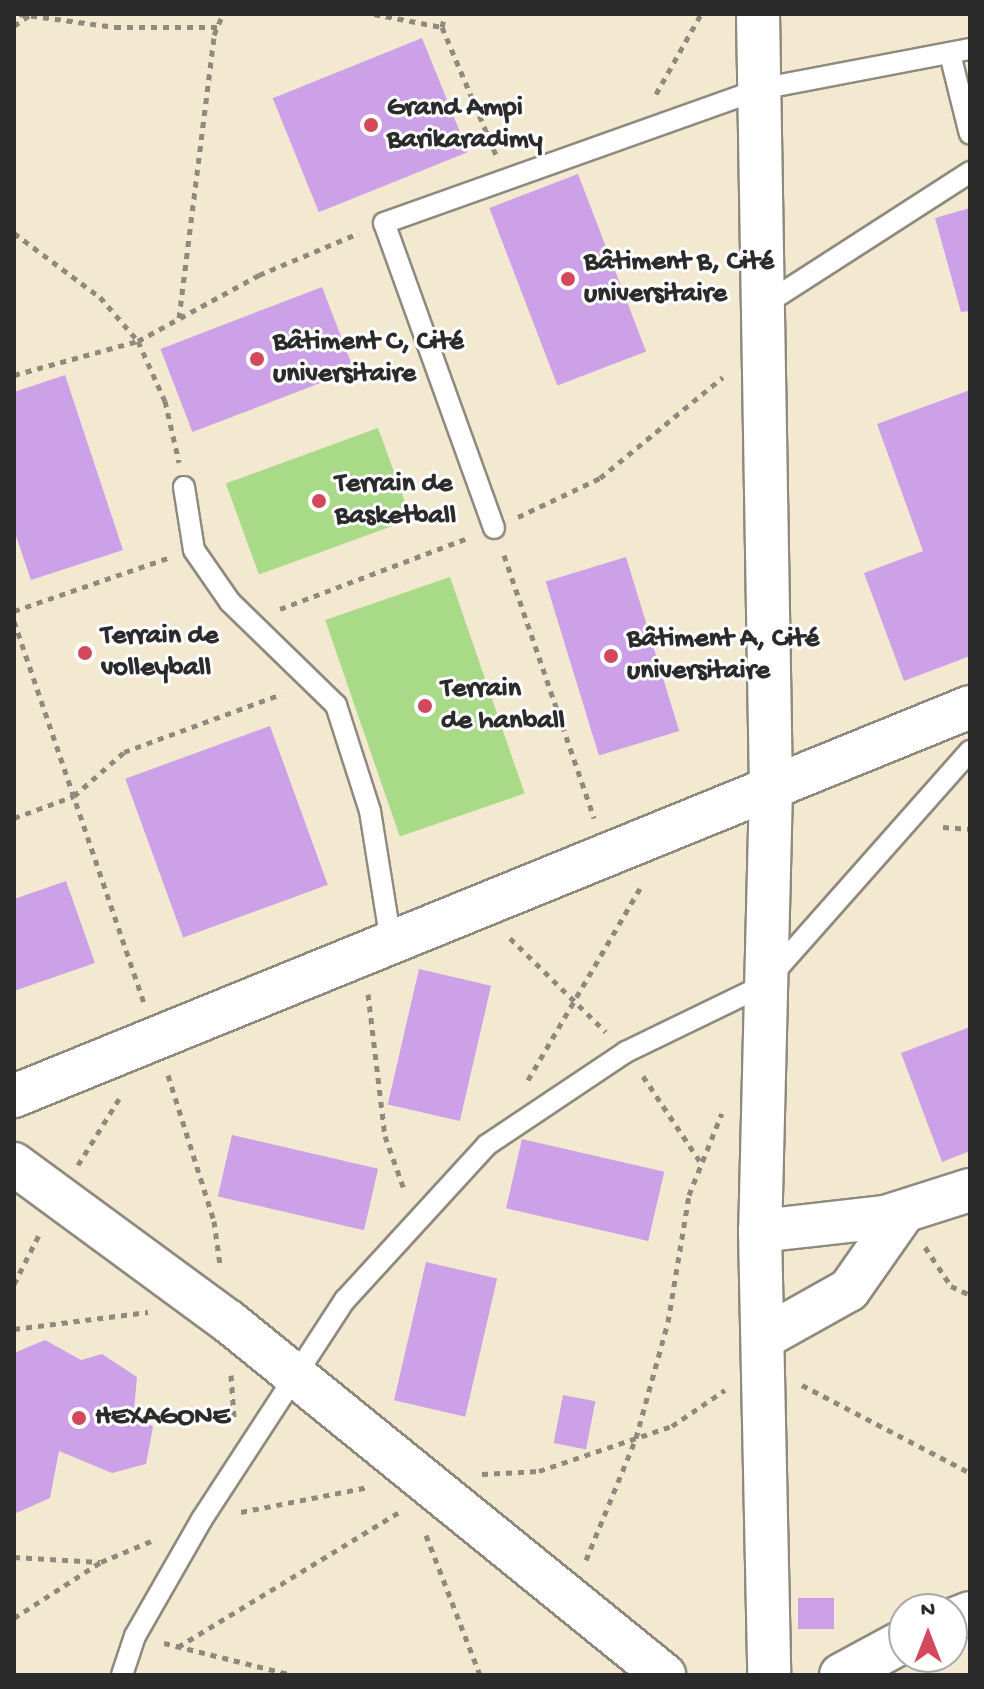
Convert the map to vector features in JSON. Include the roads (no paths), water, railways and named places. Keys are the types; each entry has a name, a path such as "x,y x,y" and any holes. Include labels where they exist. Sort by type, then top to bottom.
{"street":[{"path":"758,14 767,322 771,788 762,986 760,1231 769,1675"},
{"path":"14,1096 970,707"},
{"path":"14,1164 213,1311 291,1373 416,1490 570,1598 664,1675"},
{"path":"760,1231 903,1213 970,1190"},
{"path":"763,1351 849,1290 903,1213"},
{"path":"841,1675 888,1650"}],"lane":[{"path":"494,528 384,223 760,89 960,52 970,134"},
{"path":"767,322 970,172"},
{"path":"184,487 194,550 248,621 336,705 370,811 378,948"},
{"path":"122,1675 135,1636 291,1373 345,1300 487,1145 626,1052 762,986 970,751"}],"place":[{"name":"Grand Ampi Barikaradimy","path":"371,125"},
{"name":"Bâtiment B, Cité universitaire","path":"568,279"},
{"name":"Bâtiment C, Cité universitaire","path":"257,359"},
{"name":"Terrain de Basketball","path":"319,501"},
{"name":"Terrain de volleyball","path":"85,653"},
{"name":"Bâtiment A, Cité universitaire","path":"611,656"},
{"name":"Terrain de hanball","path":"425,706"},
{"name":"HEXAGONE","path":"79,1418"}]}
